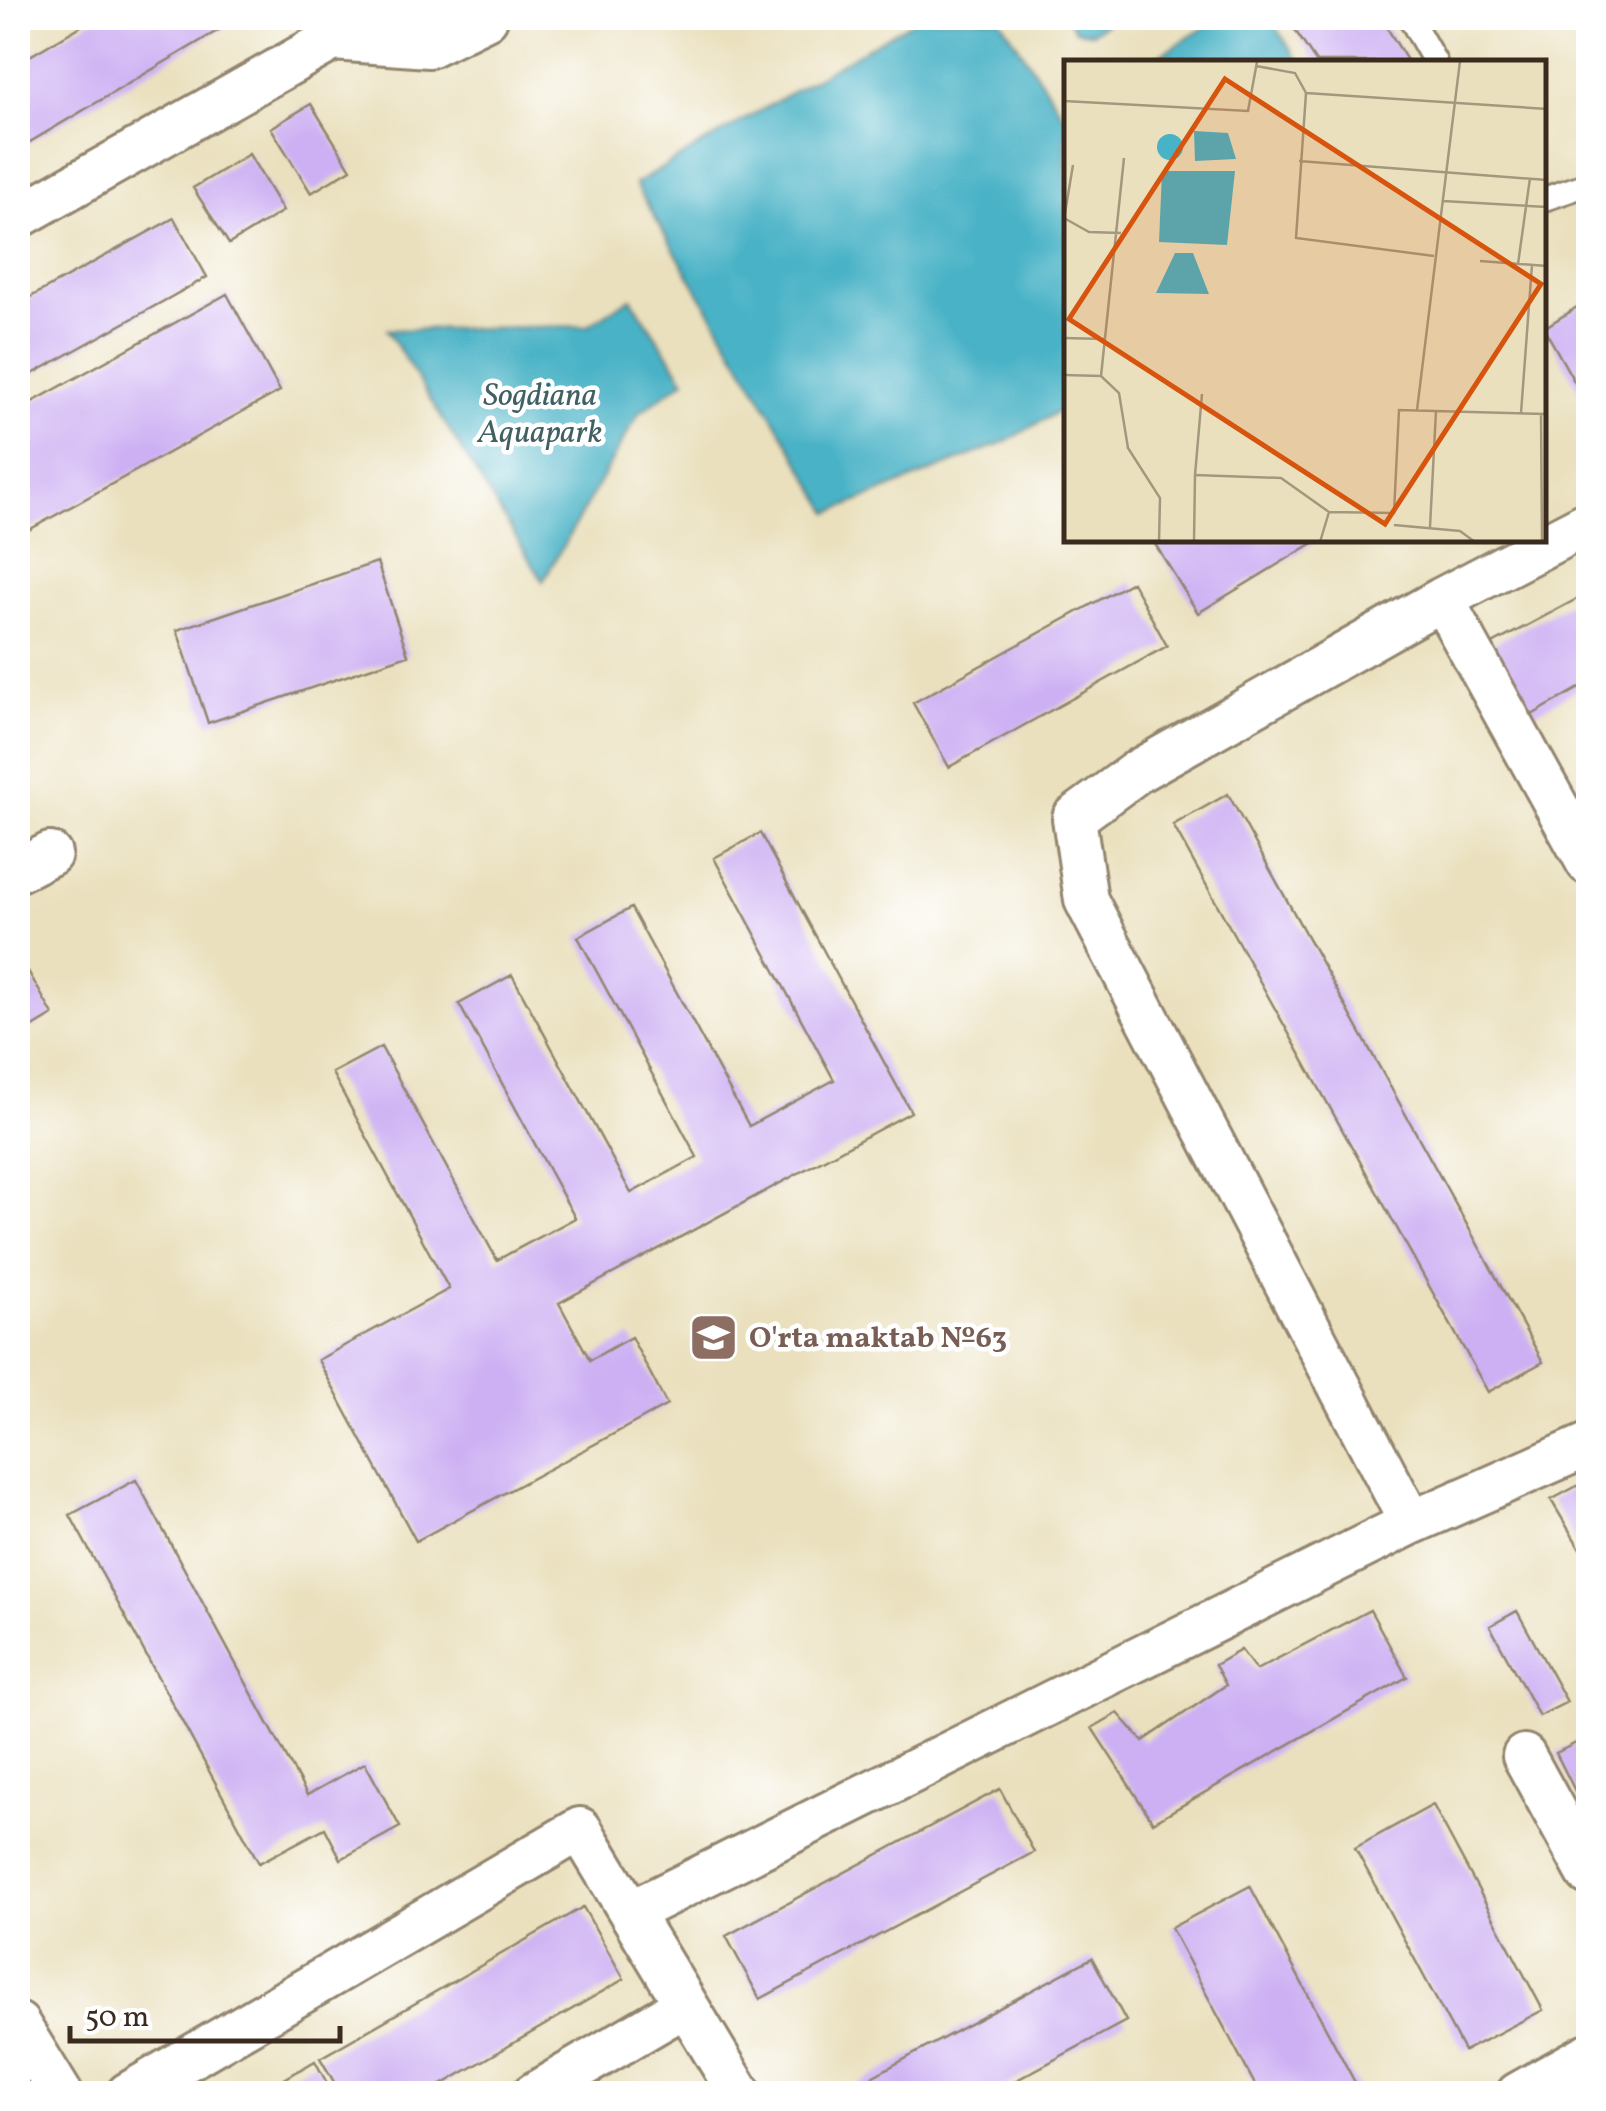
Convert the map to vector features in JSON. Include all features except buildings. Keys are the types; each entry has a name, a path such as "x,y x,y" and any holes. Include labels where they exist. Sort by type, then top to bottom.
{"street":[{"path":"18,217 333,39 429,46 486,18"},
{"path":"1411,1522 1086,900 1074,818 1138,771 1442,599 1588,523"},
{"path":"1442,599 1588,863"},
{"path":"633,1911 1411,1522 1588,1446"},
{"path":"1524,1756 1588,1872"},
{"path":"128,2094 580,1829 740,2094"},
{"path":"534,2094 686,2006"},
{"path":"18,2024 61,2094"},
{"path":"1518,2094 1588,2055"}],"lane":[{"path":"1410,18 1435,60"},
{"path":"1546,198 1588,184"}],"water":[{"path":"918,18 1000,18 1064,116 1064,408 1007,441 830,513 635,184"},
{"path":"1067,18 1114,18 1092,32 1075,30"},
{"path":"1220,18 1270,18 1298,60 1152,60"},
{"name":"Sogdiana Aquapark","path":"631,298 685,380 639,413 543,581 387,330 587,326"}],"place":[{"name":"O'rta maktab №63","path":"714,1337"}]}
